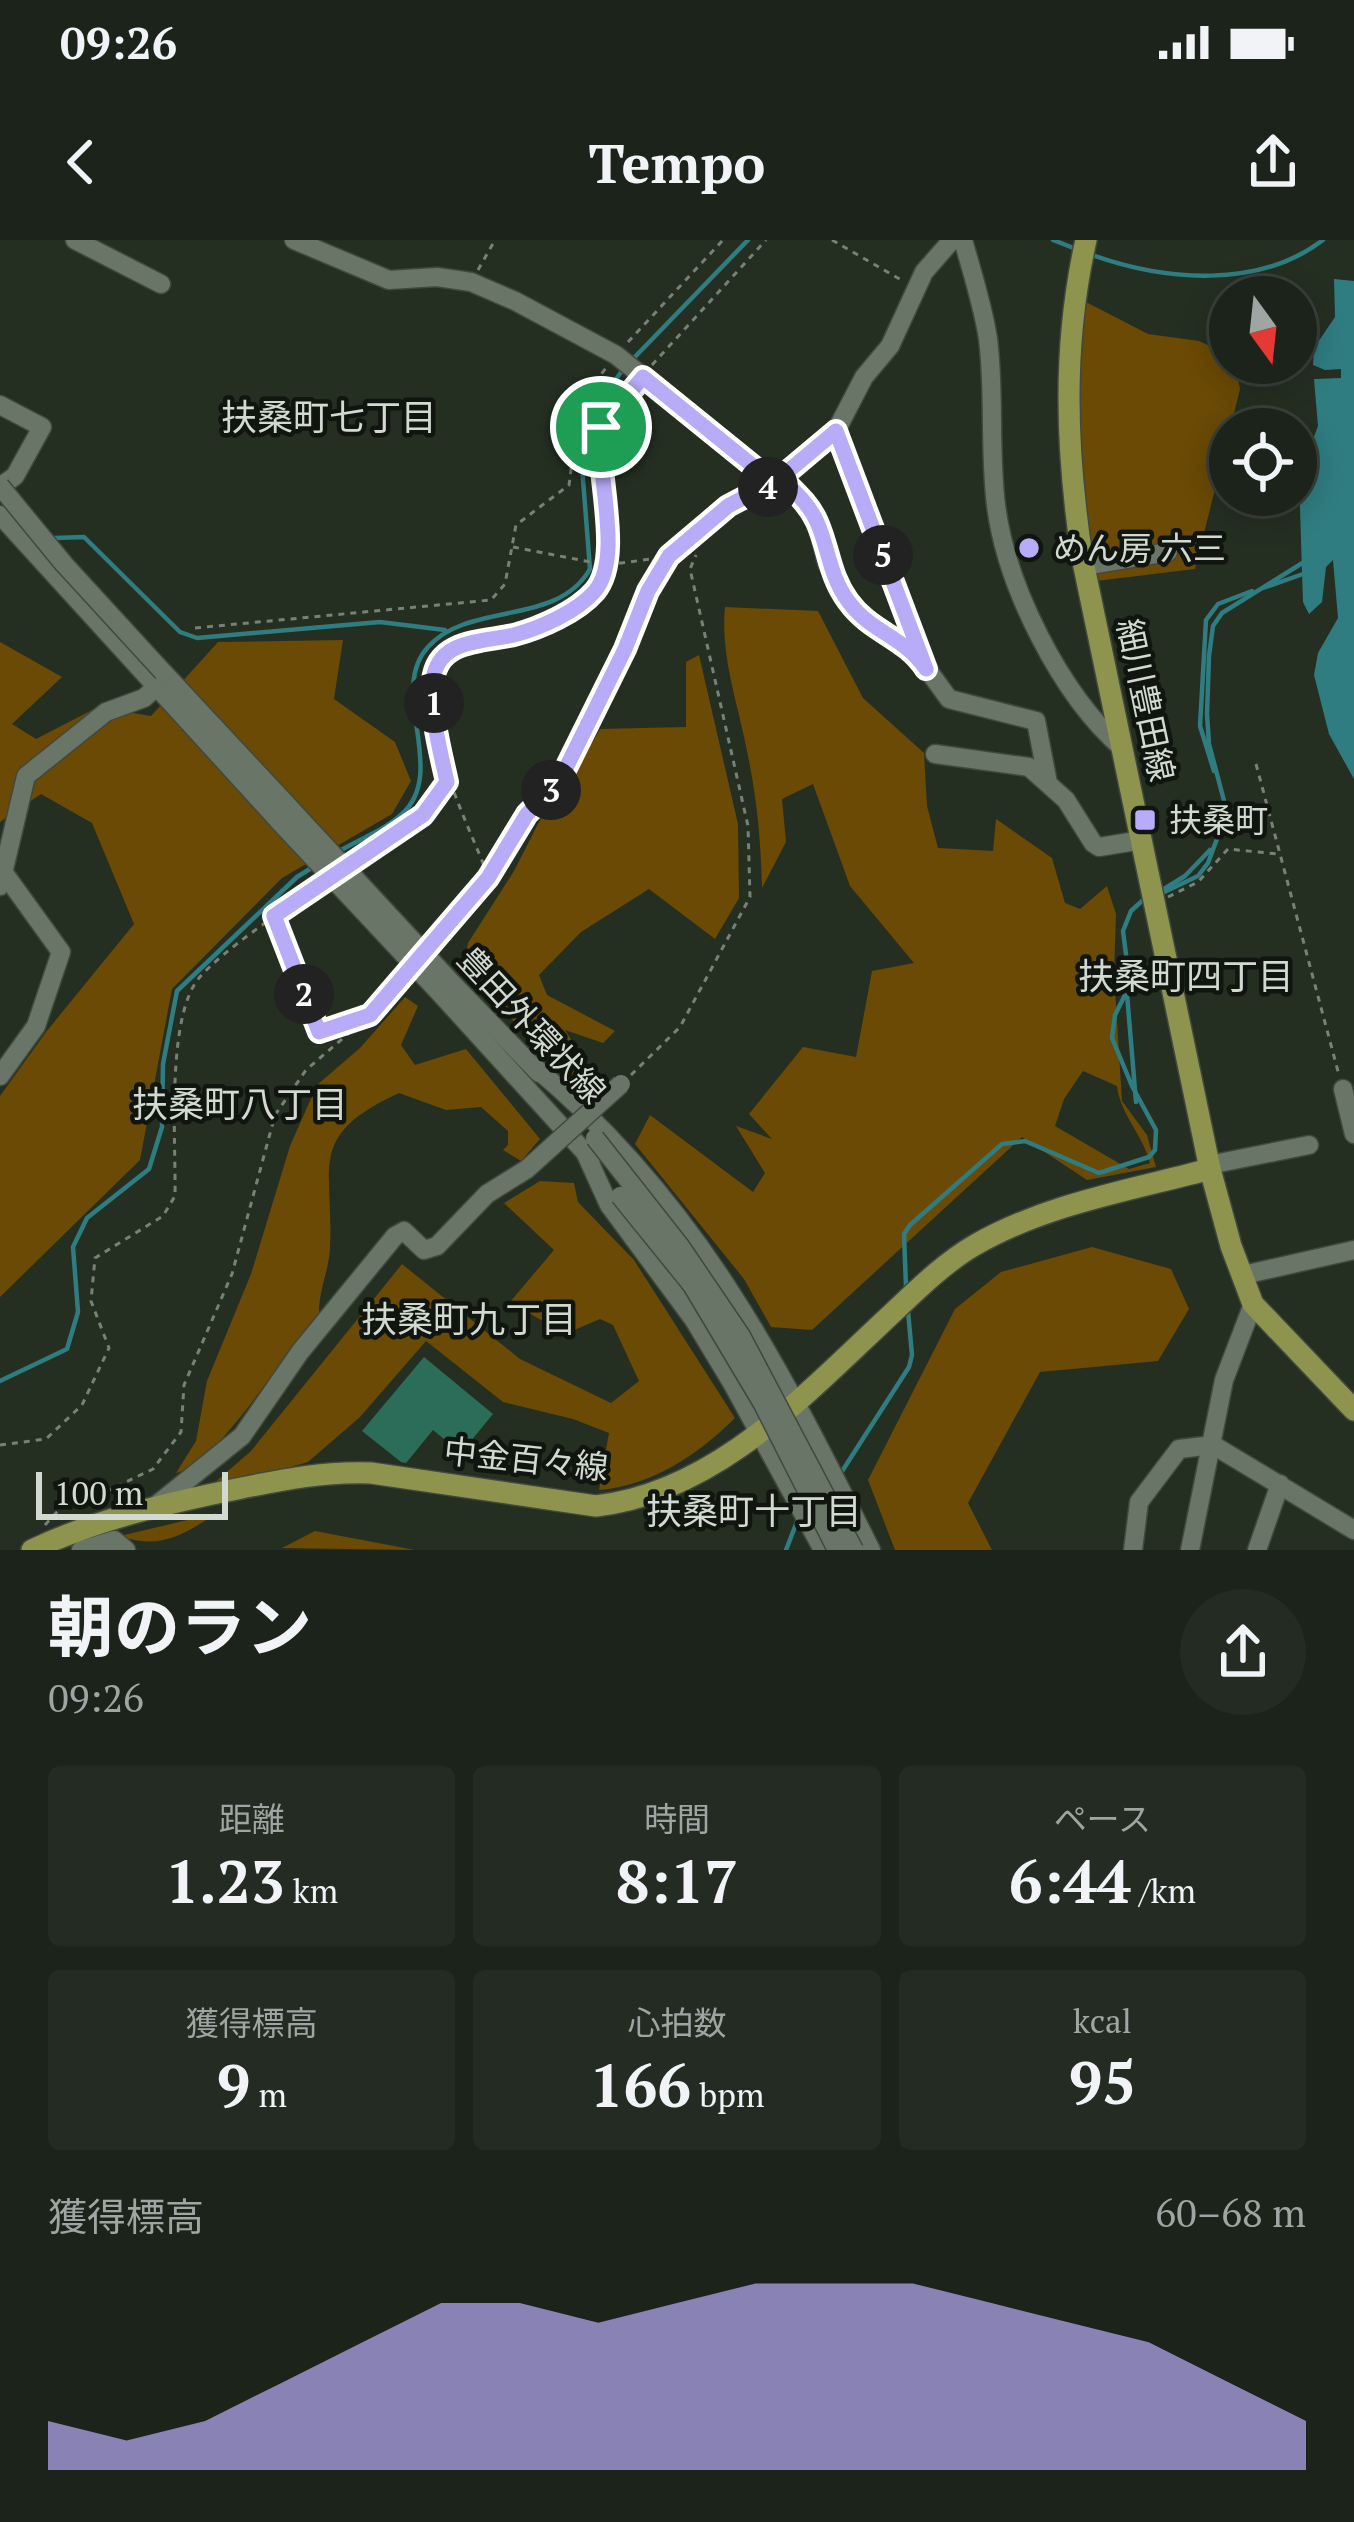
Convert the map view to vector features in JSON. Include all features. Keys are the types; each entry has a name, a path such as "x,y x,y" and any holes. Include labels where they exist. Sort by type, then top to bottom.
{"main road":[{"name":"細川豊田線","path":"1085,242 1070,341 1070,473 1084,566 1210,1167 1253,1304 1354,1410"},
{"name":"中金百々線","path":"38,1547 77,1528 154,1507 336,1472 596,1505 629,1502 673,1486 760,1432 971,1246 1034,1218 1210,1167"}],"street":[{"path":"75,240 161,284"},
{"path":"293,240 389,280 437,277 471,282 618,357 805,501 817,522 827,563 848,601 878,629 911,647 949,699 1036,721 1048,783"},
{"path":"669,556 728,506 777,481 836,431 864,377 890,346 915,289 952,240"},
{"path":"963,240 987,334 996,506 1006,545 1042,644 1098,727 1122,748"},
{"path":"0,405 42,427 15,476 0,487"},
{"path":"836,431 926,669"},
{"name":"豊田外環状線","path":"0,487 153,678"},
{"name":"豊田外環状線","path":"0,515 444,986 680,1246 741,1336 854,1550"},
{"path":"1084,566 1168,552"},
{"path":"0,1076 36,1026 61,952 2,879 26,776 106,712 144,698 153,678"},
{"path":"935,754 1029,767 1066,800 1086,835 1099,847 1142,840"},
{"name":"豊田外環状線","path":"444,986 532,1065 620,1196 692,1286 763,1404 837,1550"},
{"path":"532,1065 577,1102 661,1196 719,1272 797,1400 872,1550"},
{"path":"154,1507 242,1436 300,1352 395,1236 404,1231 424,1250 437,1246 487,1194 527,1169 621,1084"},
{"path":"1343,1089 1354,1134"},
{"path":"589,1144 609,1205 694,1320 823,1550"},
{"path":"1210,1167 1309,1145"},
{"path":"1243,1275 1354,1250"},
{"path":"1190,1550 1224,1380 1253,1304"},
{"path":"1133,1550 1139,1502 1179,1449 1213,1445 1354,1530"},
{"path":"1256,1550 1280,1484"},
{"path":"81,1550 114,1540 126,1550"}],"path":[{"path":"471,282 495,240"},
{"path":"195,628 491,600 505,584 516,525 569,485 572,422 582,398 723,240"},
{"path":"488,878 468,820 447,782 433,675 446,653 464,643 516,634 560,617 596,590 606,566 608,540 599,471 601,427 640,374 766,240"},
{"path":"832,240 915,289"},
{"path":"511,547 606,566 669,556"},
{"path":"621,1084 680,1028 750,896 748,826 690,569 699,550"},
{"path":"424,951 488,878 527,814 559,782 669,556"},
{"path":"1256,764 1343,1089"},
{"path":"347,867 423,815 447,782"},
{"path":"1155,900 1198,881 1228,849 1281,854"},
{"path":"0,1445 46,1439 82,1405 109,1348 91,1301 95,1258 163,1216 176,1196 180,1016 199,979 274,916 328,880"},
{"path":"274,916 319,1032 370,1015"},
{"path":"38,1547 43,1527 67,1502 107,1491 153,1469 181,1432 184,1385 232,1274 275,1115 306,1070 370,1015 410,967"}],"shaded area":[{"path":"1084,301 1148,334 1209,346 1209,384 1239,384 1235,408 1209,408 1209,513 1195,569 1088,582 1075,383"},
{"path":"725,607 818,611 863,698 924,753 927,806 938,848 993,851 996,819 1052,858 1065,903 1080,909 1107,886 1116,914 1114,974 1122,1101 1147,1135 1156,1167 1087,1180 1022,1137 812,1330 771,1327 744,1279 635,1144 650,1115 753,1192 765,1173 736,1126 772,1139 749,1114 803,1047 856,1057 872,971 914,963 850,886 813,784 782,799 786,842 762,888 754,788 724,626","holes":["1083,1071 1117,1086 1150,1163 1129,1169 1055,1126 1064,1099"]},
{"path":"343,640 334,699 395,742 411,781 392,814 282,878 172,989 140,1160 0,1297 0,1096 134,924 92,823 41,794 0,822 0,642 62,677 12,724 36,739 98,707 151,716 218,642"},
{"path":"699,655 738,824 739,898 715,939 649,889 581,932 539,975 547,995 615,1031 603,1043 565,1030 598,1082 584,1091 463,971 468,943 542,816 569,783 600,729 686,727 686,662"},
{"path":"405,997 418,1006 401,1045 415,1065 466,1049 540,1139 521,1161 503,1150 508,1131 481,1107 446,1110 399,1093 350,1124 331,1155 330,1248 319,1313 231,1428 193,1465 176,1473 196,1441 207,1381 251,1274 290,1146 317,1085 360,1048"},
{"path":"540,1181 574,1183 578,1202 634,1260 735,1418 721,1432 655,1475 599,1490 609,1433 503,1402 426,1341 360,1417 308,1462 205,1491 251,1451 402,1264 520,1359 611,1403 639,1381 613,1325 600,1319 565,1334 510,1302 554,1250 504,1203"},
{"path":"1092,1247 1171,1269 1189,1309 1158,1361 1040,1372 968,1503 992,1550 895,1550 868,1480 955,1309 1001,1272"},
{"path":"217,1513 159,1541 120,1536"},
{"path":"315,1531 415,1550 282,1548"}],"water":[{"path":"1334,279 1354,281 1354,779 1329,734 1314,675 1318,653 1338,618 1333,560 1326,567 1322,602 1309,614 1303,602 1300,516 1317,516 1314,384 1317,379 1341,378 1341,369 1317,367 1317,344 1335,317"}],"building":[{"path":"424,1357 493,1414 461,1453 433,1430 406,1463 362,1431"}],"waterway":[{"path":"630,362 748,240"},
{"path":"1053,240 1076,249"},
{"path":"1092,255 1150,271 1211,276 1270,267 1323,240"},
{"path":"338,852 395,820 415,796 420,754 413,686 417,665 428,647 466,624 557,599 590,569 579,428 622,371"},
{"path":"54,538 84,537 180,632 197,638 380,622 445,630"},
{"path":"1160,894 1198,876 1208,863 1227,812 1209,744 1213,626 1222,613 1304,562"},
{"path":"1263,588 1303,574"},
{"path":"1214,771 1200,726 1206,620 1218,604 1252,591"},
{"path":"1159,892 1185,876 1210,850"},
{"path":"0,1381 67,1349 78,1312 73,1247 87,1218 149,1169 162,1127 163,1064 177,991 313,867"},
{"path":"906,1287 904,1234 910,1225 1002,1144 1025,1141 1099,1173 1149,1157 1155,1150 1156,1130 1112,1038 1128,970 1123,931 1131,911 1143,900"},
{"path":"1127,994 1136,1102"},
{"path":"839,1476 909,1367 908,1311"},
{"path":"786,1550 798,1519"}],"place":[{"name":"めん房 六三","path":"1029,548"},
{"name":"扶桑町","path":"1145,820"}],"district":[{"name":"扶桑町七丁目","path":"329,417"},
{"name":"扶桑町四丁目","path":"1186,976"},
{"name":"扶桑町八丁目","path":"240,1104"},
{"name":"扶桑町九丁目","path":"469,1319"},
{"name":"扶桑町十丁目","path":"754,1511"}],"route":[{"path":"601,427 599,471 608,540 606,566 596,590 560,617 516,634 464,643 446,653 433,675 447,782 423,815 274,916 319,1032 370,1015 488,878 527,814 559,782 669,556 728,506 758,493 774,483 781,478 805,501 817,522 827,563 848,601 878,629 911,647 926,669 836,431 774,483 643,377 601,427"}]}
